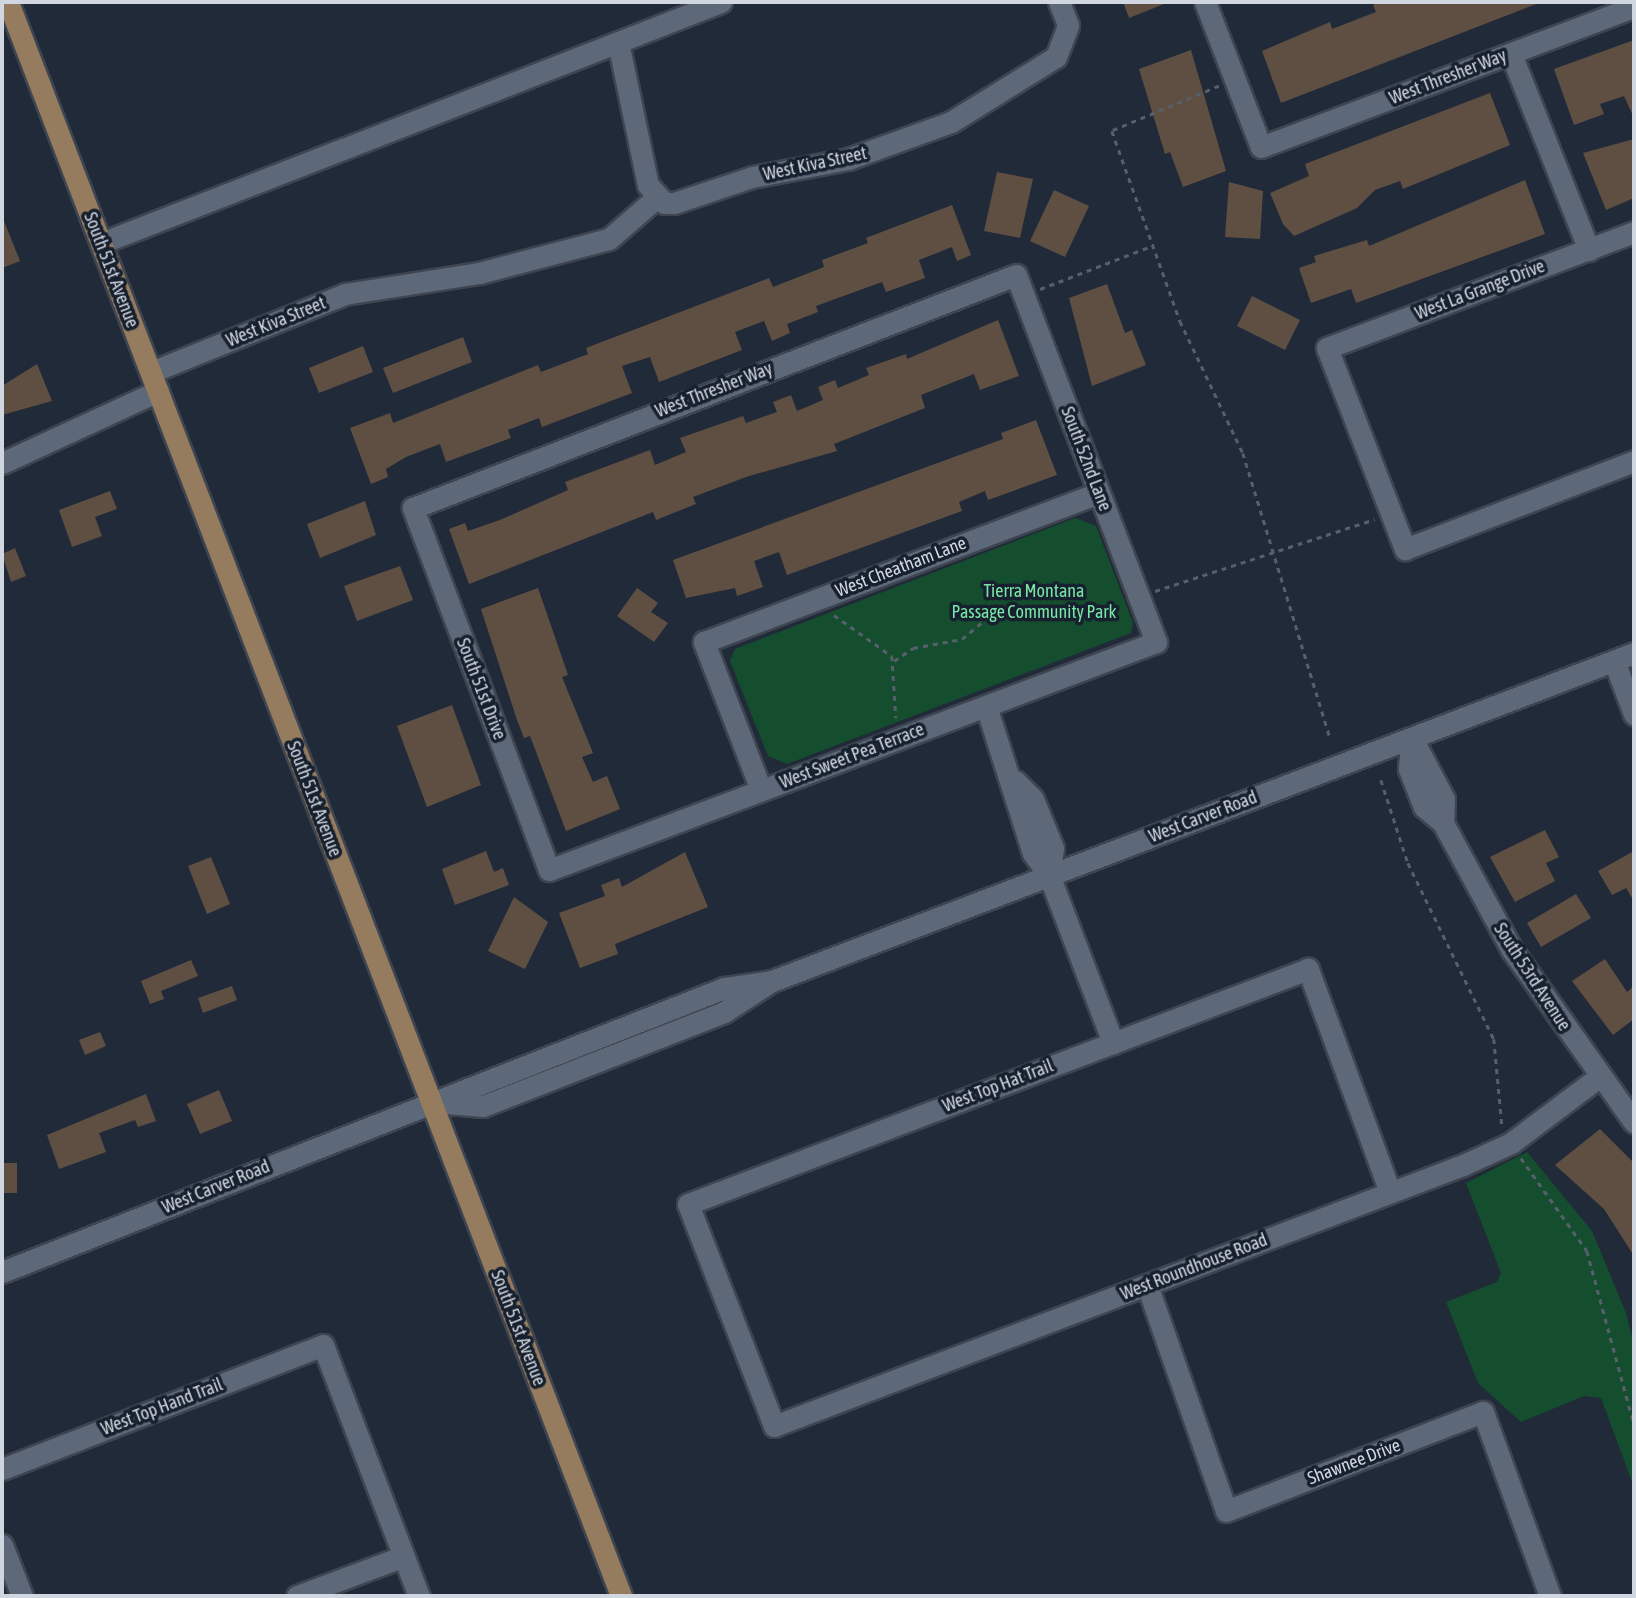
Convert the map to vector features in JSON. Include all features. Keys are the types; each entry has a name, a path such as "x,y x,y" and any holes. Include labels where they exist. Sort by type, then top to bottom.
{"main road":[{"name":"South 51st Avenue","path":"6,5 101,243 621,1596"}],"street":[{"path":"101,243 721,2"},
{"name":"West Kiva Street","path":"2,463 154,382 345,294 479,273 609,239 656,198 674,203 752,177 848,159 951,122 1056,57 1068,25 1059,2"},
{"path":"1205,2 1234,79"},
{"name":"West Thresher Way","path":"1234,79 1261,147 1634,7"},
{"path":"618,42 656,198"},
{"path":"1511,54 1589,250"},
{"name":"West La Grange Drive","path":"1392,516 1327,348 1634,232"},
{"name":"West Thresher Way","path":"413,508 1020,284"},
{"name":"South 52nd Lane","path":"1020,284 1156,642"},
{"path":"1392,516 1405,548 1634,461"},
{"name":"West Cheatham Lane","path":"761,790 704,642 1099,493"},
{"name":"South 51st Drive","path":"413,508 549,870"},
{"name":"West Sweet Pea Terrace","path":"549,870 1156,642"},
{"name":"West Carver Road","path":"2,1272 724,988 772,981 1634,653"},
{"path":"1614,661 1634,714"},
{"path":"986,706 1015,781 1033,853 1049,875 1112,1043"},
{"name":"South 53rd Avenue","path":"1412,738 1444,799 1443,823 1512,950 1599,1077 1634,1122"},
{"name":"West Top Hat Trail","path":"774,1426 688,1204 1308,969 1390,1192"},
{"name":"West Roundhouse Road","path":"774,1426 1390,1192 1511,1143 1599,1077"},
{"name":"Shawnee Drive","path":"1147,1284 1226,1511 1483,1412 1550,1596"},
{"name":"West Top Hand Trail","path":"2,1469 323,1345 404,1556"},
{"path":"2,1545 22,1596"},
{"path":"297,1596 404,1556 419,1596"}],"path":[{"path":"1234,79 1113,127 1180,321 1243,453 1331,740"},
{"path":"1020,284 1094,273 1154,245"},
{"path":"1139,596 1271,551 1392,516"},
{"path":"823,597 844,625 877,641 894,661 893,707 901,738"},
{"path":"894,661 913,648 962,639 986,619"},
{"path":"1381,780 1408,863 1494,1039 1498,1118 1511,1143 1587,1251 1634,1424"}],"green space":[{"name":"Tierra Montana Passage Community Park","path":"1075,518 1096,526 1133,623 1131,633 787,764 768,756 730,661 735,649"},
{"path":"1527,1152 1592,1231 1626,1313 1634,1344 1634,1487 1601,1398 1584,1396 1521,1422 1478,1383 1446,1302 1497,1282 1501,1273 1466,1183"}],"building":[{"path":"1123,2 1169,2 1129,18"},
{"path":"1380,2 1539,3 1281,103 1262,51 1330,22 1332,29 1376,12 1373,5"},
{"path":"1634,40 1634,118 1624,96 1600,104 1604,114 1574,125 1554,69"},
{"path":"1191,50 1226,171 1183,187 1170,152 1165,154 1139,69"},
{"path":"1490,93 1510,145 1403,189 1400,181 1375,190 1357,208 1294,236 1283,224 1270,193 1309,176 1305,164"},
{"path":"1634,139 1634,198 1606,210 1583,153"},
{"path":"997,172 1033,179 1020,238 984,231"},
{"path":"1525,180 1545,234 1356,303 1351,289 1311,303 1299,268 1316,262 1314,256 1367,240 1369,246"},
{"path":"1229,182 1263,191 1260,239 1225,237"},
{"path":"1054,190 1089,206 1065,257 1030,241"},
{"path":"952,205 971,255 957,261 952,247 919,260 925,278 886,292 882,282 816,306 818,312 787,324 790,333 772,341 764,321 735,332 742,350 659,382 650,357 622,366 632,393 542,427 539,418 508,430 511,438 446,462 440,444 406,457 386,469 388,477 371,484 350,428 390,413 393,423 538,365 541,372 588,354 586,348 769,278 773,287 824,267 822,260 868,243 866,238"},
{"path":"2,216 20,261 2,268"},
{"path":"1107,284 1125,333 1132,330 1146,365 1092,386 1069,298"},
{"path":"1252,296 1300,320 1285,350 1237,326"},
{"path":"998,320 1019,376 980,390 974,374 921,395 925,408 834,444 837,451 746,477 693,497 696,504 656,520 653,512 469,584 449,529 465,523 468,531 500,520 568,490 565,482 650,450 655,465 686,452 680,438 743,416 746,423 777,412 773,402 791,395 797,411 823,400 818,387 835,380 838,388 869,375 866,368 906,354 907,359"},
{"path":"463,337 472,362 393,393 383,368"},
{"path":"363,346 373,372 319,393 309,368"},
{"path":"37,364 52,401 2,415 2,386"},
{"path":"1036,420 1057,475 988,500 985,491 959,502 962,511 787,575 779,552 754,561 763,587 737,596 735,588 686,598 673,560 1003,439 1001,433"},
{"path":"110,491 117,509 95,517 102,536 72,547 59,510"},
{"path":"365,501 376,535 320,558 307,524"},
{"path":"15,548 26,576 11,582 2,554"},
{"path":"400,566 413,600 357,621 344,586"},
{"path":"538,588 568,675 562,677 593,753 582,757 593,782 607,776 620,809 566,831 530,736 524,738 517,720 481,609"},
{"path":"637,588 658,603 651,612 668,623 654,642 617,616"},
{"path":"452,705 481,785 427,807 397,726"},
{"path":"1545,830 1559,857 1546,863 1555,881 1515,902 1490,857"},
{"path":"486,851 494,872 503,868 509,885 455,905 442,869"},
{"path":"1634,851 1634,901 1626,888 1612,895 1598,871"},
{"path":"685,852 708,907 615,944 618,954 580,968 559,913 605,896 601,885 619,878 622,887"},
{"path":"211,857 230,904 207,914 188,866"},
{"path":"1576,894 1591,918 1541,947 1527,923"},
{"path":"514,897 548,922 525,969 488,951"},
{"path":"1605,959 1627,992 1634,986 1634,1019 1613,1035 1572,981"},
{"path":"191,960 198,976 161,991 164,999 150,1004 141,981"},
{"path":"232,986 237,1000 203,1013 198,998"},
{"path":"100,1032 106,1046 85,1055 79,1040"},
{"path":"219,1090 232,1121 200,1134 187,1104"},
{"path":"146,1094 156,1121 138,1127 135,1120 99,1133 106,1152 59,1169 47,1135"},
{"path":"1600,1129 1634,1163 1634,1256 1604,1209 1555,1165"},
{"path":"2,1163 17,1163 17,1193 2,1193"}]}
